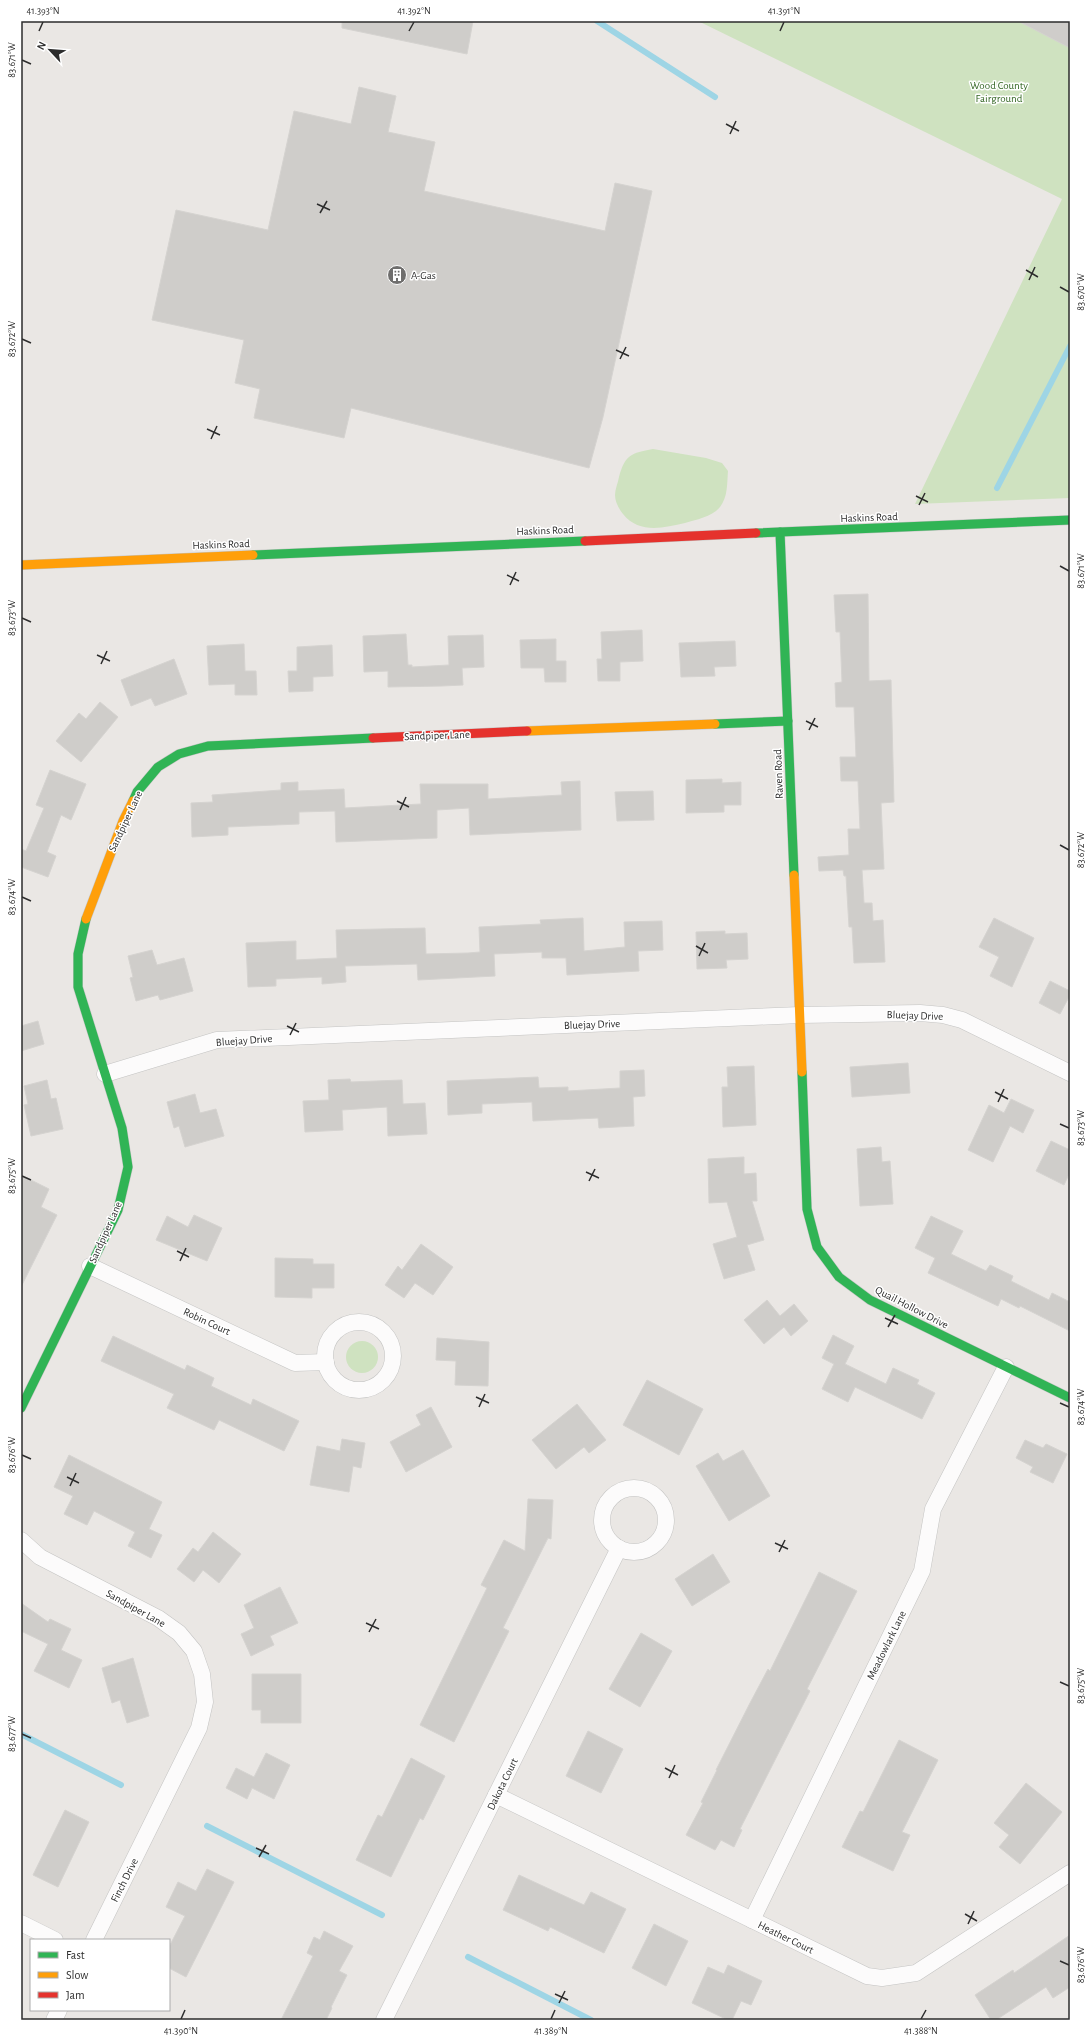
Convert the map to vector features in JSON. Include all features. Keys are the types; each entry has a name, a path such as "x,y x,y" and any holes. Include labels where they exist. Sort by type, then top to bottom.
{"street":[{"name":"Haskins Road","path":"21,565 1070,520"},
{"name":"Raven Road","path":"780,532 800,1015"},
{"name":"Sandpiper Lane","path":"21,1408 118,1210 128,1167 122,1128 78,987 78,954 87,913 123,821 137,792 158,767 179,754 208,746 238,743 788,721"},
{"name":"Bluejay Drive","path":"105,1074 217,1040 800,1015 920,1013 943,1015 962,1020 1070,1073"},
{"name":"Quail Hollow Drive","path":"800,1015 807,1209 817,1247 839,1277 870,1300 1070,1398"},
{"name":"Robin Court","path":"90,1266 295,1363 326,1362"},
{"path":"355,1322 366,1323 381,1330 391,1343 393,1354 392,1365 387,1375 379,1384 369,1389 358,1390 347,1388 337,1382 330,1373 326,1362 326,1351 332,1336 345,1326 355,1322"},
{"name":"Meadowlark Lane","path":"752,1920 922,1571 933,1509 1006,1367"},
{"name":"Sandpiper Lane","path":"21,1540 40,1557 158,1618 178,1633 194,1651 202,1674 205,1702 199,1728 154,1820"},
{"name":"Dakota Court","path":"384,2020 619,1548"},
{"name":"Heather Court","path":"496,1795 867,1976 882,1978 916,1973 1070,1873"},
{"name":"Finch Drive","path":"94,1939 154,1820"},
{"path":"21,1923 53,1939"},
{"path":"54,2020 58,2011"}],"green space":[{"name":"Wood County Fairground","path":"698,21 1070,21 1070,498 915,504 1062,199"},
{"path":"653,449 706,458 722,463 728,471 726,494 720,507 713,513 704,517 668,527 644,527 636,525 629,520 620,510 615,498 615,490 621,470 630,456 639,452"},
{"path":"362,1341 373,1346 378,1357 373,1368 362,1373 351,1368 346,1357 351,1346"}],"building":[{"path":"342,21 473,21 467,54 342,28"},
{"path":"1018,21 1070,21 1070,48"},
{"name":"A-Gas","path":"359,87 396,96 388,132 435,142 424,191 605,231 615,183 652,191 603,417 589,468 351,408 344,438 254,418 260,389 235,383 244,340 152,320 176,210 268,230 294,111 351,124"},
{"path":"868,594 869,681 891,680 894,802 881,803 884,869 862,870 864,903 872,903 873,921 883,920 885,962 854,963 852,927 849,927 846,876 844,876 843,870 819,871 818,857 849,855 848,829 860,829 858,781 841,781 840,757 856,757 854,707 836,707 835,683 842,682 840,632 836,632 834,595"},
{"path":"642,630 643,661 620,662 620,681 598,681 597,659 602,659 601,632"},
{"path":"406,634 408,665 412,665 412,667 449,665 448,636 483,635 484,667 462,668 463,685 442,686 388,687 388,671 364,672 363,636"},
{"path":"556,639 556,661 566,661 566,682 545,682 544,668 521,668 520,640"},
{"path":"735,641 736,666 714,667 715,676 681,677 679,643"},
{"path":"244,644 245,671 256,671 257,695 235,695 235,684 209,685 207,646"},
{"path":"332,645 333,676 313,677 313,691 289,692 288,671 297,671 297,647"},
{"path":"174,659 187,694 155,706 151,698 131,706 121,680"},
{"path":"100,702 118,717 81,762 56,741 79,713 86,719"},
{"path":"50,770 86,784 71,820 61,815 47,852 56,856 48,877 21,867 21,849 26,851 44,808 36,805"},
{"path":"722,779 722,783 741,782 741,805 724,805 724,812 686,813 686,780"},
{"path":"580,781 581,830 470,835 469,808 437,810 437,838 336,842 335,811 299,812 299,824 228,827 228,835 192,837 191,803 213,802 212,795 281,790 281,783 298,782 298,791 344,789 345,808 421,804 420,784 488,784 488,799 562,795 561,782"},
{"path":"653,791 654,820 617,821 615,792"},
{"path":"583,918 584,951 625,947 624,922 662,921 663,950 638,951 639,971 567,975 566,958 542,958 542,952 494,954 495,976 418,980 417,964 345,966 346,982 322,984 322,977 276,979 276,986 248,987 246,943 296,941 296,960 337,958 336,930 425,928 426,954 468,953 480,952 479,927 541,924 540,920"},
{"path":"994,918 1034,938 1012,987 990,976 999,957 979,947"},
{"path":"725,931 725,934 747,933 748,959 726,960 727,968 697,969 696,932"},
{"path":"152,950 157,965 184,958 193,991 160,1000 158,995 136,1001 130,978 133,977 128,956"},
{"path":"1050,981 1070,991 1070,995 1060,1014 1039,1003"},
{"path":"38,1021 44,1044 21,1051 21,1026"},
{"path":"908,1063 910,1093 852,1097 850,1067"},
{"path":"754,1066 756,1125 723,1127 722,1087 728,1087 727,1067"},
{"path":"644,1070 645,1096 633,1097 634,1126 599,1128 598,1118 533,1121 532,1102 482,1104 482,1113 448,1115 447,1081 538,1077 539,1088 568,1087 568,1091 620,1088 620,1071"},
{"path":"350,1079 351,1082 402,1080 403,1104 425,1103 427,1134 388,1136 387,1107 342,1110 343,1130 305,1132 303,1101 329,1100 328,1080"},
{"path":"47,1080 51,1099 56,1098 63,1129 31,1136 24,1105 28,1104 24,1086"},
{"path":"195,1094 200,1113 216,1109 224,1136 185,1147 179,1126 174,1128 167,1102"},
{"path":"1011,1099 1034,1110 1023,1133 1010,1126 993,1162 968,1150 989,1105 1004,1113"},
{"path":"1051,1141 1070,1150 1070,1172 1064,1185 1036,1171"},
{"path":"881,1147 882,1162 890,1161 893,1204 860,1206 857,1149"},
{"path":"744,1157 744,1174 756,1173 757,1201 752,1201 764,1240 747,1245 755,1270 724,1279 713,1244 737,1237 727,1202 709,1203 708,1159"},
{"path":"21,1175 49,1189 41,1207 57,1215 21,1287"},
{"path":"194,1215 222,1228 207,1261 156,1240 167,1216 188,1227"},
{"path":"931,1216 963,1231 951,1254 986,1271 990,1265 1013,1276 1011,1281 1049,1300 1052,1293 1070,1302 1070,1331 1020,1306 1019,1308 1001,1299 998,1306 928,1273 935,1258 915,1248"},
{"path":"421,1244 453,1267 433,1295 415,1283 404,1298 385,1285 398,1266 402,1270"},
{"path":"275,1258 313,1259 313,1264 334,1264 334,1288 312,1288 312,1298 275,1297"},
{"path":"767,1300 780,1316 794,1304 808,1321 791,1336 784,1327 764,1344 744,1320"},
{"path":"833,1335 854,1346 845,1364 886,1384 893,1368 919,1380 917,1384 935,1393 922,1419 855,1387 848,1402 822,1389 834,1364 822,1358"},
{"path":"113,1336 185,1370 187,1365 214,1378 211,1386 251,1405 253,1399 299,1421 284,1451 219,1420 214,1430 167,1408 174,1394 101,1361"},
{"path":"437,1338 489,1342 488,1386 455,1385 456,1361 436,1360"},
{"path":"647,1380 703,1409 679,1455 623,1425"},
{"path":"577,1404 606,1440 589,1453 584,1447 556,1469 532,1440"},
{"path":"431,1407 452,1447 406,1472 390,1442 421,1425 416,1415"},
{"path":"342,1439 365,1443 361,1468 353,1466 349,1492 310,1485 317,1446 340,1451"},
{"path":"1025,1440 1043,1448 1046,1444 1067,1454 1053,1483 1030,1472 1033,1467 1016,1458"},
{"path":"743,1450 770,1496 729,1521 696,1466 718,1453 723,1461"},
{"path":"69,1455 162,1502 149,1529 162,1535 151,1558 128,1546 135,1532 94,1511 87,1525 64,1514 73,1496 54,1487"},
{"path":"528,1499 553,1500 551,1539 548,1538 503,1628 509,1631 454,1742 420,1725 487,1588 481,1585 504,1540 525,1551"},
{"path":"213,1532 241,1554 219,1583 203,1570 194,1582 177,1569 193,1548 198,1552"},
{"path":"713,1554 730,1582 692,1606 675,1579"},
{"path":"819,1572 857,1591 807,1689 810,1691 740,1829 742,1830 734,1847 721,1840 715,1850 686,1835 703,1803 701,1802 716,1770 768,1669 770,1671"},
{"path":"280,1587 298,1623 270,1636 274,1645 251,1656 241,1634 254,1628 244,1605"},
{"path":"21,1603 48,1622 50,1619 71,1629 61,1650 82,1660 69,1688 34,1671 48,1644 21,1631"},
{"path":"641,1633 672,1651 640,1707 609,1689"},
{"path":"133,1658 149,1716 127,1723 120,1700 112,1703 102,1668"},
{"path":"252,1674 301,1674 301,1723 261,1723 261,1710 252,1710"},
{"path":"588,1731 623,1749 601,1793 566,1776"},
{"path":"899,1740 938,1760 902,1832 910,1835 893,1871 842,1847 860,1811 863,1812"},
{"path":"266,1753 290,1765 274,1799 252,1788 247,1799 226,1788 236,1768 254,1777"},
{"path":"411,1758 445,1776 423,1820 420,1818 391,1877 356,1860 378,1815 382,1817"},
{"path":"1026,1783 1062,1812 1020,1864 999,1847 1009,1835 994,1823"},
{"path":"65,1810 89,1822 58,1887 33,1875"},
{"path":"207,1869 234,1882 186,1977 170,1969 170,1945 185,1916 166,1907 178,1882 196,1891"},
{"path":"519,1875 584,1905 591,1892 626,1909 604,1953 550,1927 548,1931 503,1910"},
{"path":"654,1924 688,1941 666,1986 632,1968"},
{"path":"324,1931 353,1946 339,1971 347,1975 331,2007 332,2008 326,2020 281,2020 313,1956 307,1953 314,1937 320,1940"},
{"path":"1070,1935 1070,1987 1053,1998 1046,1987 996,2020 991,2020 975,1995 1013,1970 1014,1973"},
{"path":"728,1965 762,1981 751,2005 741,2001 732,2020 728,2020 692,2003 708,1967 724,1974"}],"waterway":[{"path":"597,21 715,97"},
{"path":"997,488 1070,346"},
{"path":"21,1734 121,1785"},
{"path":"207,1826 382,1915"},
{"path":"468,1957 591,2020"}],"traffic: fast":[{"path":"756,533 1070,520"},
{"path":"780,532 794,875"},
{"path":"253,555 585,541"},
{"path":"715,724 788,721"},
{"path":"133,801 137,792 158,767 179,754 208,746 373,738"},
{"path":"21,1408 118,1210 128,1167 122,1128 78,987 78,954 86,919"},
{"path":"802,1072 807,1209 817,1247 839,1277 870,1300 1070,1398"}],"traffic: slow":[{"path":"21,565 253,555"},
{"path":"527,731 715,724"},
{"path":"86,919 123,821 133,801"},
{"path":"794,875 802,1072"}],"traffic: jam":[{"path":"585,541 756,533"},
{"path":"373,738 527,731"}],"place":[{"name":"A-Gas","path":"397,275"}]}
